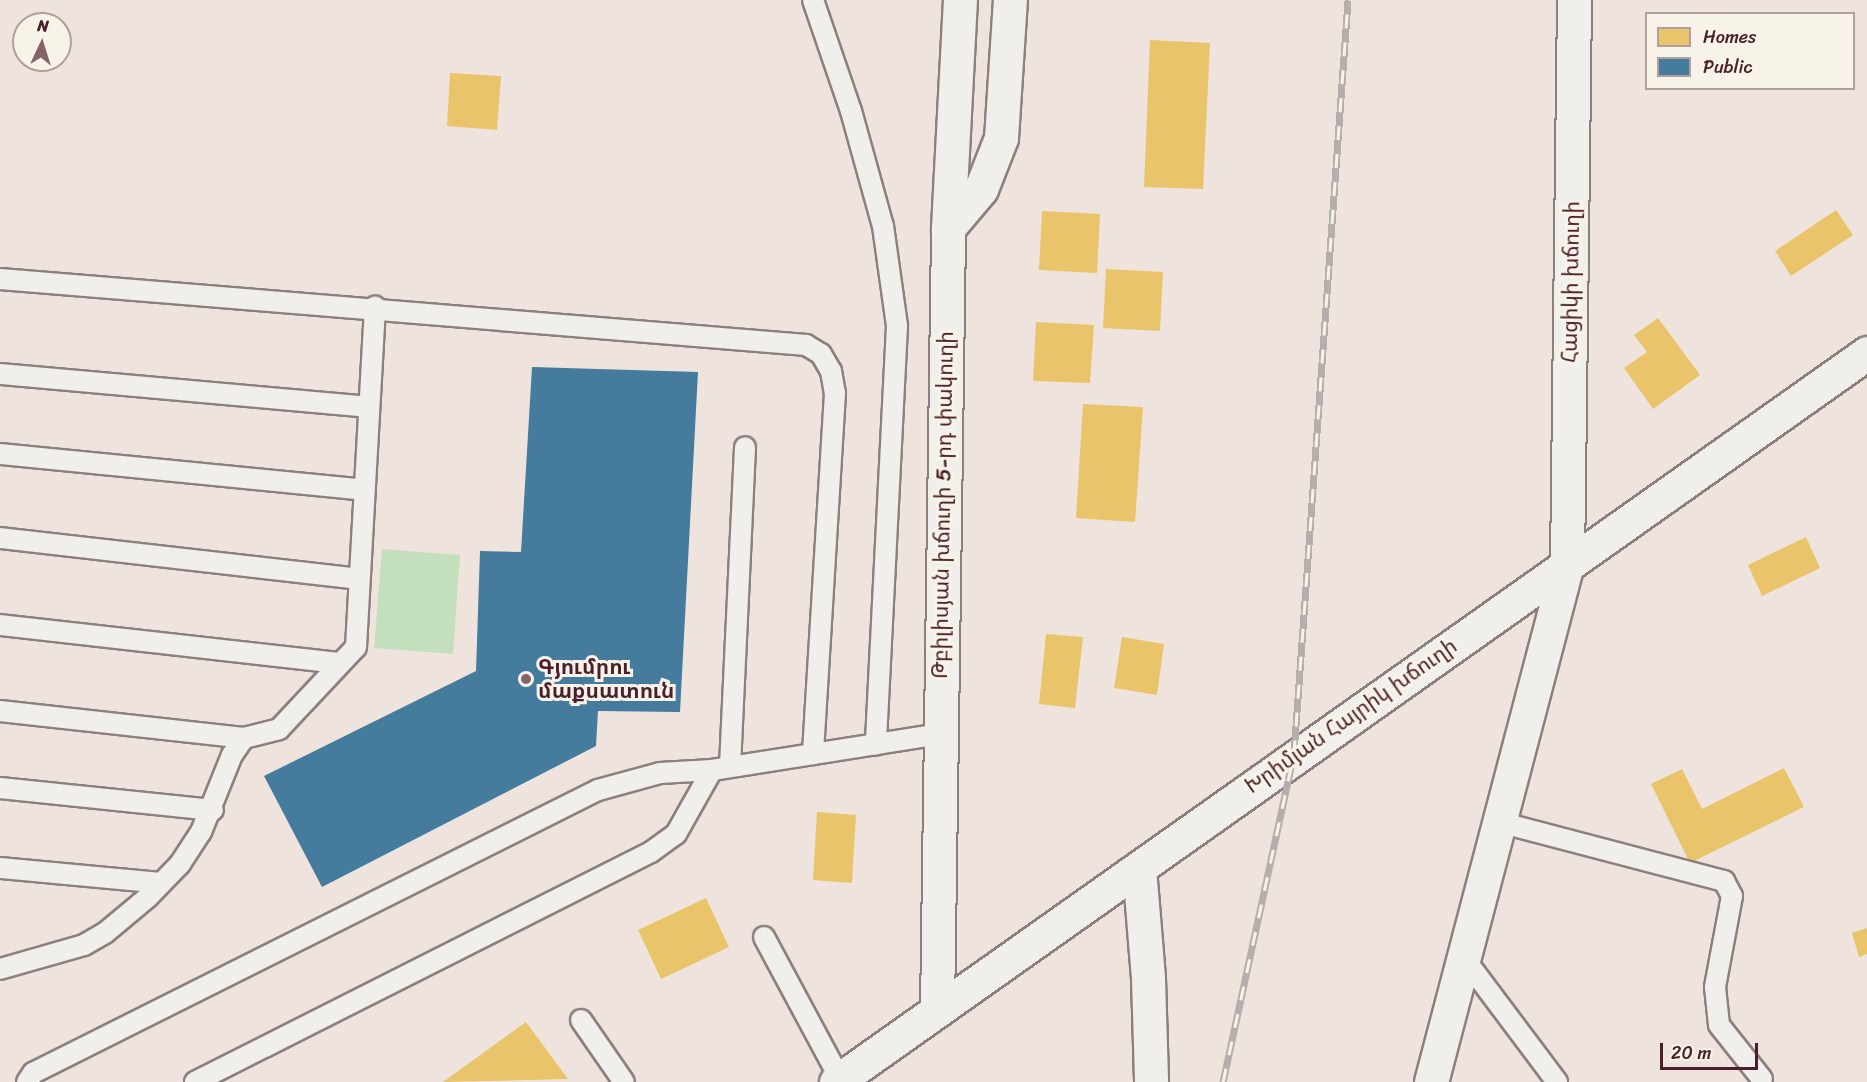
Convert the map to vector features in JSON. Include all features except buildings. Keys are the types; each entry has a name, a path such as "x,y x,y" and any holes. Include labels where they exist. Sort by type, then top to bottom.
{"main road":[{"name":"Թբիլիսյան խճուղի 5-րդ փակուղի","path":"937,1010 939,734 948,228 960,0"},
{"path":"948,228 981,189 1001,138 1010,0"},
{"name":"Հացիկի խճուղի","path":"1431,1082 1567,564 1574,0"},
{"name":"Խրիմյան Հայրիկ խճուղի","path":"838,1080 1867,353"},
{"path":"1139,868 1148,978 1151,1082"}],"lane":[{"path":"813,0 851,111 884,226 897,326 876,744"},
{"path":"0,279 806,345 821,354 831,371 835,393 813,754"},
{"path":"0,711 244,738 279,729 356,647 375,308"},
{"path":"0,374 369,407"},
{"path":"195,1082 651,852 676,834 721,768 746,447"},
{"path":"0,454 364,490"},
{"path":"0,538 360,579"},
{"path":"0,625 340,663"},
{"path":"27,1082 33,1073 598,790 660,773 721,768 939,734"},
{"path":"0,969 84,945 105,933 161,883 180,864 213,810 232,755 244,738"},
{"path":"0,788 213,810"},
{"path":"1500,822 1724,881 1732,896 1714,987 1719,1024 1762,1079"},
{"path":"0,868 161,883"},
{"path":"764,937 838,1080"},
{"path":"1464,958 1557,1082"},
{"path":"581,1020 624,1082"}],"green space":[{"path":"382,549 460,555 453,654 374,648"}],"railway":[{"path":"1223,1082 1294,754 1348,0"}],"place":[{"name":"Գյումրու մաքսատուն","path":"526,679"}]}
